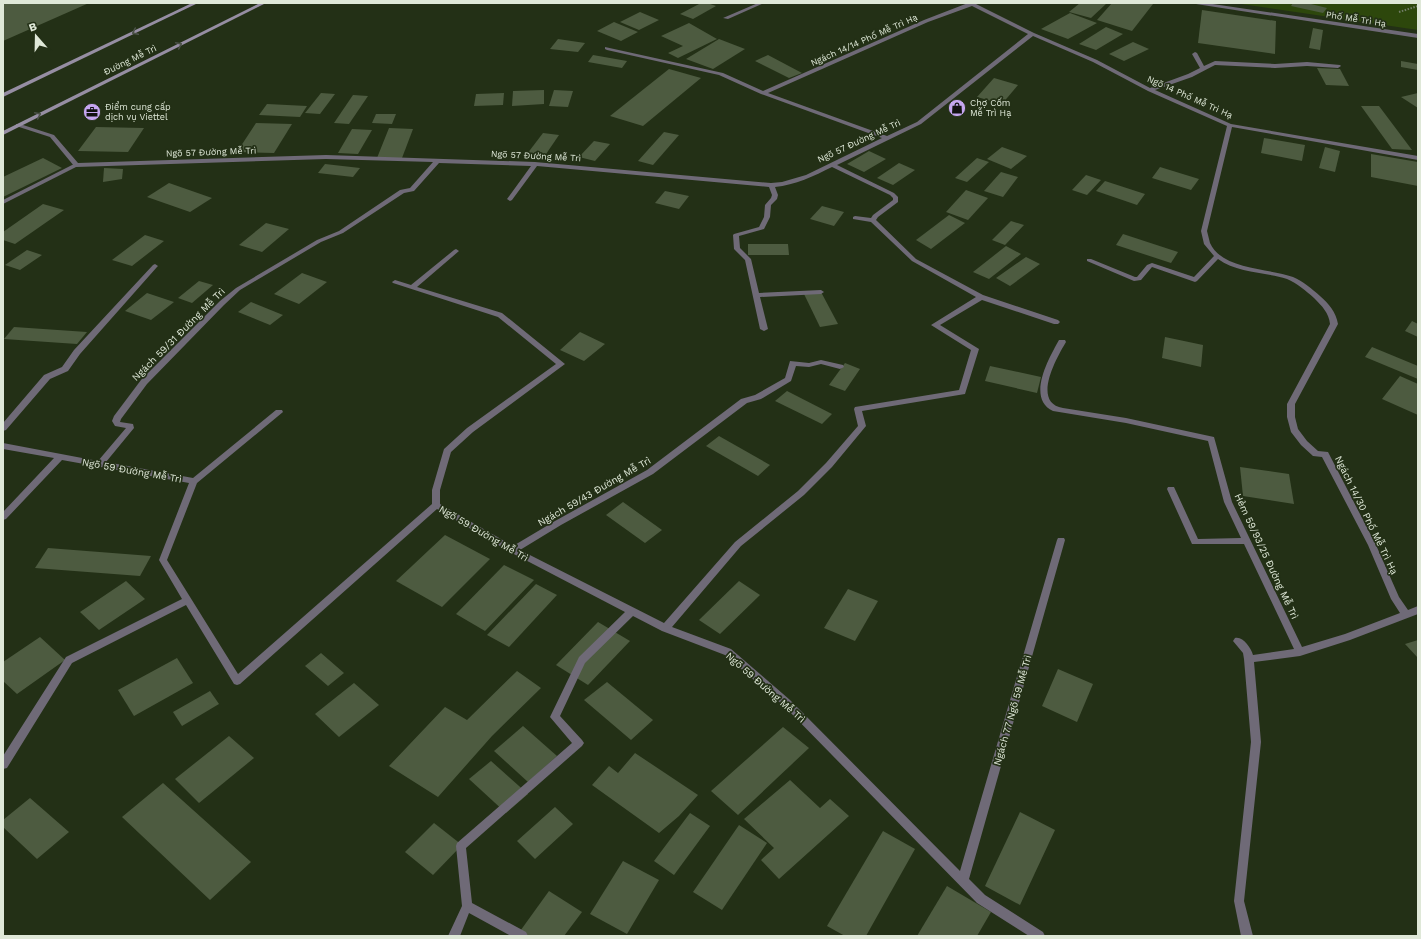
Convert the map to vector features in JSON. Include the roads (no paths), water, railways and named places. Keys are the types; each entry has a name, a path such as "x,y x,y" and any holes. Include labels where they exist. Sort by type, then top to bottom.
{"main road":[{"path":"3,95 196,3"},
{"name":"Đường Mễ Trì","path":"3,133 264,3"}],"street":[{"path":"726,18 762,3"},
{"name":"Phố Mễ Trì Hạ","path":"1196,3 1418,36"},
{"name":"Ngõ 14 Phố Mễ Trì Hạ","path":"971,4 1032,34 1095,61 1150,90 1230,125 1418,158"},
{"name":"Ngách 14/14 Phố Mễ Trì Hạ","path":"763,93 926,21 971,4"},
{"name":"Ngõ 57 Đường Mễ Trì","path":"3,202 76,165 326,157 535,164 771,185 783,184 831,164 919,123 1032,34"},
{"path":"607,48 721,74 763,93 887,138"},
{"path":"1195,54 1199,58 1203,68"},
{"path":"1150,90 1189,76 1202,70 1210,64 1220,63 1276,66 1307,64 1338,66"},
{"path":"18,125 52,136 76,165"},
{"name":"Ngách 14/30 Phố Mễ Trì Hạ","path":"1230,125 1204,231 1205,242 1218,256 1236,266 1296,280 1323,302 1333,317 1334,324 1291,404 1291,417 1294,430 1304,443 1316,454 1325,454 1372,545 1395,599 1406,614"},
{"name":"Ngách 59/31 Đường Mễ Trì","path":"100,464 130,428 130,426 118,424 116,421 136,391 238,288 319,241 341,232 402,191 412,190 437,161"},
{"path":"510,200 535,164"},
{"path":"831,164 896,198 896,201 875,216 873,220"},
{"path":"764,329 748,258 737,249 736,235 762,228 767,217 768,205 774,200 775,195 771,185"},
{"path":"855,218 873,220 914,260 981,297 1056,322"},
{"path":"412,287 456,251"},
{"path":"1089,260 1134,279 1139,279 1149,266 1152,265 1195,280 1218,256"},
{"path":"3,428 47,377 65,370 77,352 155,266"},
{"path":"395,282 500,315 561,364 470,430 447,451 436,490 436,505"},
{"path":"756,295 821,292"},
{"path":"665,628 738,544 801,493 829,465 862,426 858,409 962,392 975,349 935,325 981,297"},
{"name":"Hẻm 59/93/25 Đường Mễ Trì","path":"1062,342 1047,370 1044,391 1048,403 1055,409 1106,416 1212,439 1228,502 1300,652"},
{"name":"Ngách 59/43 Đường Mễ Trì","path":"513,550 650,472 744,401 758,397 788,379 793,363 809,365 821,362 840,367"},
{"path":"194,481 279,412"},
{"name":"Ngõ 59 Đường Mễ Trì","path":"3,446 194,481 163,560 237,681 436,505 513,550 665,628 728,652 787,703 981,899 1039,936"},
{"path":"3,517 61,456"},
{"path":"1171,489 1195,542 1247,541"},
{"name":"Ngách 77 Ngõ 59 Mễ Trì","path":"963,880 1061,540"},
{"path":"3,765 69,660 188,600"},
{"path":"1249,659 1300,652 1347,637 1418,610"},
{"path":"454,936 467,906 461,846 579,743 555,717 582,660 632,611"},
{"path":"1238,641 1247,650 1249,659 1256,742 1239,901 1247,936"},
{"path":"467,906 522,936"}],"place":[{"name":"Chợ Cốm Mễ Trì Hạ","path":"957,108"},
{"name":"Điểm cung cấp dịch vụ Viettel","path":"92,112"}]}
